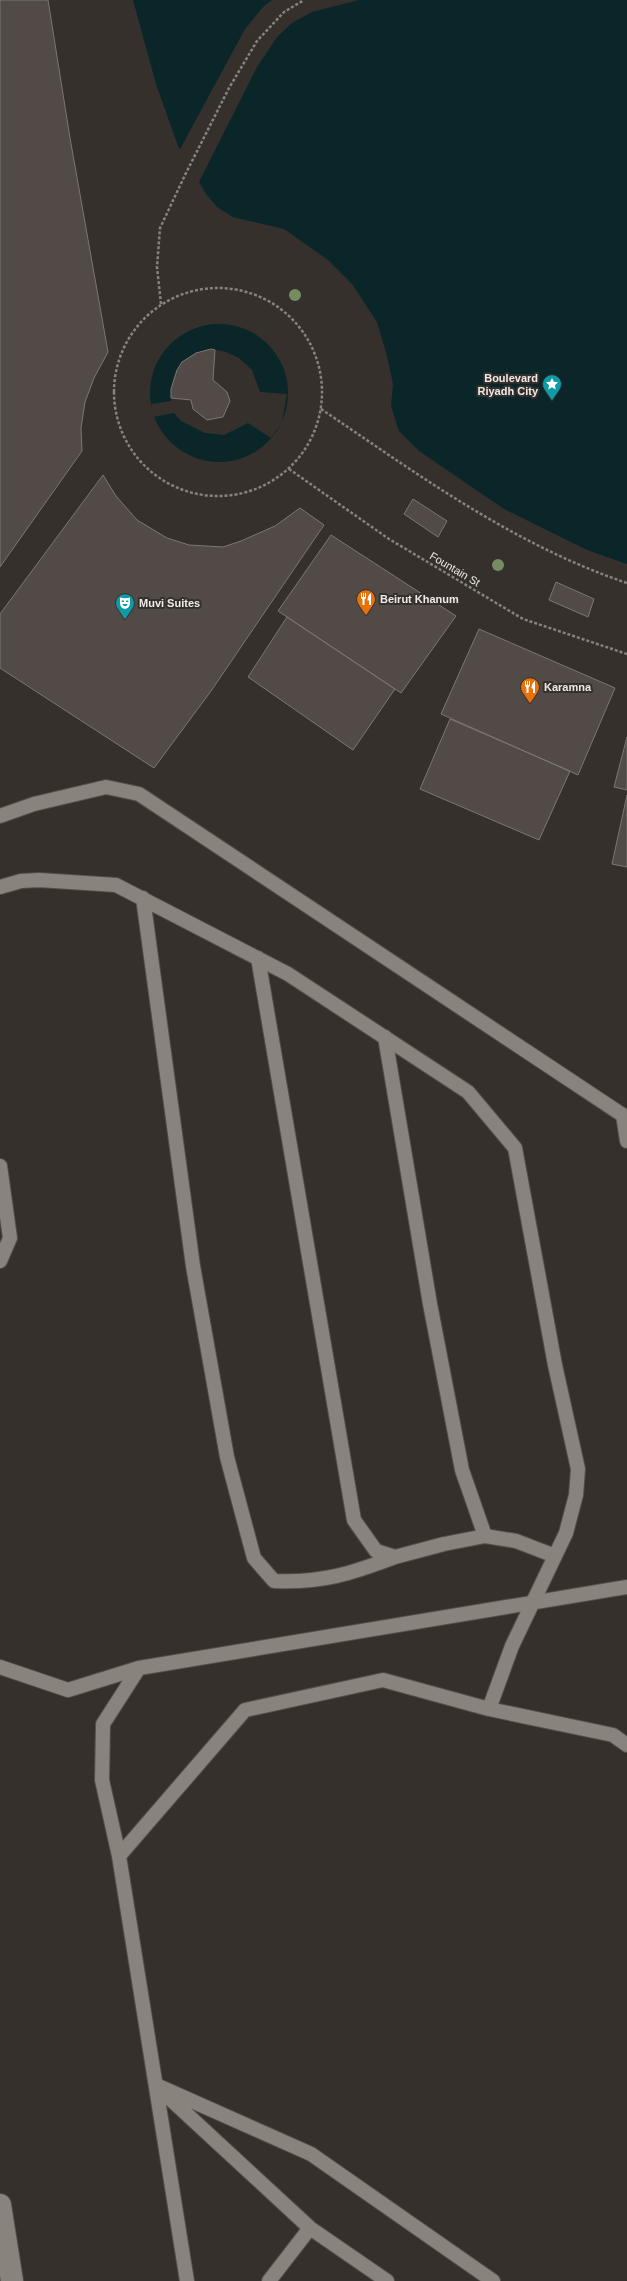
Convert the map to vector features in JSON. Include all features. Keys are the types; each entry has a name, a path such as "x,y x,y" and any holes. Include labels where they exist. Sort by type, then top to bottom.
{"street":[{"path":"0,2205 12,2281"}],"lane":[{"path":"0,816 34,804 106,787 140,794 625,1117 627,1141"},
{"path":"0,887 21,881 39,880 116,885 143,898 288,974 468,1092 515,1148 555,1365 578,1469 576,1495 566,1533 512,1646 489,1709"},
{"path":"143,898 195,1273 227,1457 254,1558 274,1581 304,1582 347,1575 394,1557 444,1544 485,1536 516,1541 555,1556"},
{"path":"258,958 354,1520 376,1551 394,1557"},
{"path":"385,1037 430,1304 462,1470 485,1536"},
{"path":"0,1166 10,1238 0,1261"},
{"path":"0,1667 68,1690 139,1668 627,1587"},
{"path":"139,1668 103,1724 102,1780 119,1856 187,2281"},
{"path":"119,1856 245,1710 383,1680 489,1709 613,1735 627,1745"},
{"path":"156,2085 310,2228 386,2281"},
{"path":"156,2085 311,2154 493,2281"},
{"path":"270,2281 310,2228"}],"path":[{"path":"161,304 157,266 160,228 186,173 230,88 257,41 284,12 304,0"},
{"path":"227,288 260,296 289,315 310,341 321,374 321,409 310,441 289,469 260,488 227,496 193,494 161,480 136,456 120,426 117,413 114,392 119,358 136,328 161,304 192,290 227,288"},
{"path":"321,409 454,498 518,536 591,571 627,583"},
{"name":"Fountain St","path":"289,469 389,539 523,619 627,654"}],"water":[{"path":"133,0 627,0 627,564 587,550 504,509 419,451 399,431 391,406 393,384 377,322 352,284 328,260 284,229 233,217 217,207 206,194 178,146 156,84"},
{"path":"212,324 226,324 252,332 268,344 280,360 283,367 287,380 287,406 283,419 280,426 268,442 252,454 245,457 226,462 212,462 186,454 170,442 158,426 155,419 150,400 150,386 158,360 170,344 186,332 193,329"}],"pier":[{"path":"272,0 359,0 312,12 292,23 277,37 257,67 198,184 179,151 245,29 264,6"},
{"path":"211,349 226,352 239,358 252,370 260,392 287,394 282,422 271,438 248,423 224,435 205,433 181,421 174,413 153,417 151,404 171,401 173,379 182,362 196,353"}],"building":[{"path":"0,0 48,0 70,138 108,352 94,378 85,402 81,428 82,451 0,567"},
{"path":"211,349 215,350 213,380 227,392 230,401 223,417 207,420 193,409 191,400 171,398 171,389 177,370 182,362 196,353"},
{"path":"103,475 116,496 137,520 167,538 189,545 223,547 241,541 275,526 300,508 324,525 211,691 154,768 0,668 0,614"},
{"path":"413,499 447,521 438,537 404,514"},
{"path":"331,535 456,616 401,693 278,611"},
{"path":"556,582 594,599 588,617 549,600"},
{"path":"287,617 395,689 353,750 248,677"},
{"path":"479,629 615,688 578,775 441,714"},
{"path":"450,719 570,771 539,840 420,789"},
{"path":"627,737 627,790 614,787"},
{"path":"627,795 627,867 612,864"}],"place":[{"name":"Boulevard Riyadh City","path":"552,401"},
{"name":"Beirut Khanum","path":"366,616"},
{"name":"Muvi Suites","path":"125,620"},
{"name":"Karamna","path":"530,704"}]}
